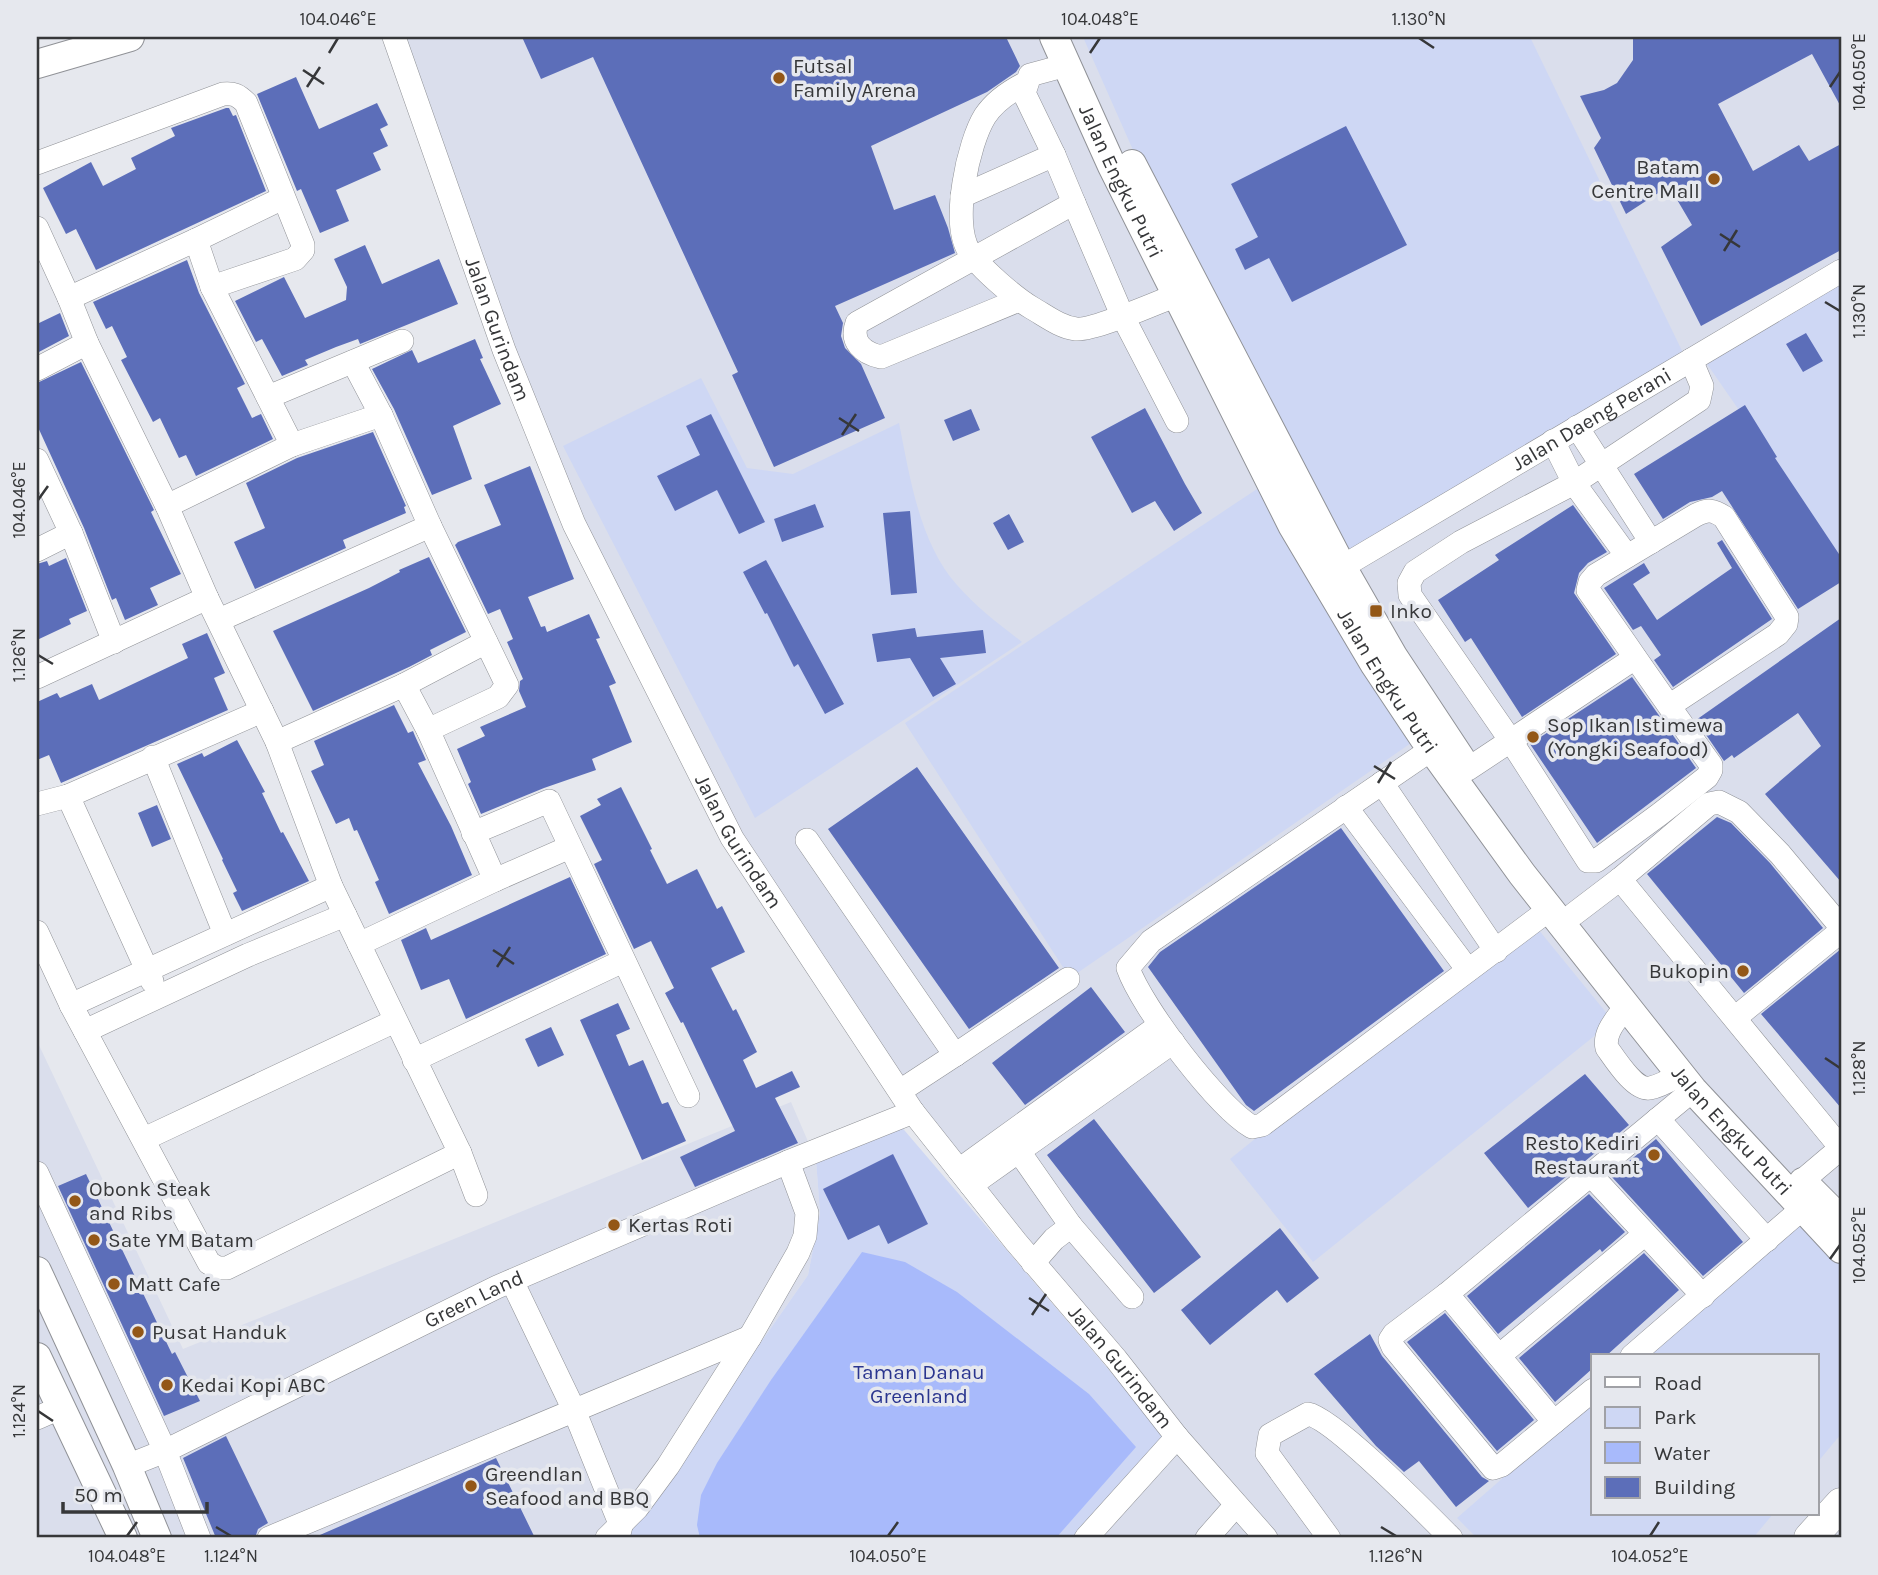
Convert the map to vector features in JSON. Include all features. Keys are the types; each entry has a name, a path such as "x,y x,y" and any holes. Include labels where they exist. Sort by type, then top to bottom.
{"highway":[{"path":"1810,1538 1841,1504"}],"main road":[{"path":"37,64 130,37"},
{"name":"Jalan Engku Putri","path":"1054,37 1112,166 1292,525 1375,665 1432,749 1562,912 1589,936 1802,1194 1841,1249"},
{"name":"Jalan Engku Putri","path":"1075,37 1133,165 1342,567 1393,656 1626,1006 1687,1082 1802,1194 1841,1220"},
{"path":"37,1271 127,1466 157,1538"},
{"path":"37,1357 49,1413 122,1538"}],"street":[{"name":"Jalan Gurindam","path":"394,37 504,350 574,524 732,838 913,1112 1177,1437 1265,1538"},
{"path":"1067,65 1030,75 1024,93 1054,155 1122,315 1177,421"},
{"path":"1026,83 1005,95 985,117 969,159 962,196 961,222 967,249 1019,300 1057,323 1076,329 1091,328 1177,295"},
{"path":"37,163 232,93 246,103 303,245 295,259 212,286"},
{"path":"962,196 1054,155"},
{"path":"69,298 283,198"},
{"path":"1019,300 881,357 871,355 857,344 854,332 857,323 1074,203"},
{"path":"37,228 87,343 167,506 207,598 262,711 331,886 460,1153 476,1195"},
{"path":"196,240 212,286 292,444"},
{"name":"Jalan Daeng Perani","path":"1342,567 1841,271"},
{"path":"268,397 402,341"},
{"path":"37,369 87,343"},
{"path":"1669,706 1777,634 1786,624 1787,617 1724,517 1717,513 1706,510 1596,575 1590,582 1588,590 1635,658 1669,706 1711,765 1710,774 1596,861 1588,861 1511,741 1409,595 1409,583 1415,572 1461,542 1574,483 1699,400 1702,386 1691,360"},
{"path":"353,362 381,415 430,526 507,686 498,696 428,730"},
{"path":"167,506 292,444 381,415"},
{"path":"1577,427 1651,542"},
{"path":"1553,441 1574,483 1627,556"},
{"path":"38,463 71,533 114,642"},
{"path":"219,620 430,526"},
{"path":"37,550 71,533"},
{"path":"37,677 207,598"},
{"path":"276,742 404,685 486,642"},
{"path":"1468,769 1635,658"},
{"path":"404,685 428,730 495,880"},
{"path":"37,804 68,796 262,711"},
{"path":"1432,749 1151,941 1128,968 1167,1034 1214,1092 1244,1123 1252,1128 1262,1125 1496,950 1620,879 1709,804 1719,802 1740,812 1780,854 1841,929 1735,1018"},
{"path":"153,757 225,934"},
{"path":"1382,783 1496,950"},
{"path":"68,796 160,997"},
{"path":"473,833 549,801 688,1097"},
{"path":"1346,807 1468,970"},
{"path":"807,840 955,1055"},
{"path":"359,944 570,847"},
{"path":"1620,879 1841,1148 1767,1240 1634,1354"},
{"path":"71,1005 331,886"},
{"path":"85,1031 248,955 345,915"},
{"path":"37,932 71,1005 204,1257 218,1268 227,1268 460,1153"},
{"path":"414,1060 623,961"},
{"path":"900,1091 1068,979"},
{"path":"1626,1006 1605,1042 1634,1082 1644,1088 1687,1082"},
{"path":"144,1139 395,1021"},
{"path":"965,1178 1020,1153 1167,1034"},
{"path":"965,1178 1167,1034"},
{"path":"1591,1392 1497,1468 1493,1468 1391,1344 1394,1334 1447,1294 1658,1119 1687,1082"},
{"name":"Green Land","path":"127,1466 165,1451 512,1282 788,1162 913,1112"},
{"path":"1658,1119 1767,1240"},
{"path":"1020,1153 1071,1226 1132,1297"},
{"path":"615,1534 668,1466 750,1336 805,1237 807,1213 788,1162"},
{"path":"37,1173 165,1451 199,1538"},
{"path":"1590,1174 1703,1296"},
{"path":"1034,1263 1054,1239 1071,1226"},
{"path":"1499,1356 1645,1234"},
{"path":"512,1282 575,1410 615,1534"},
{"path":"1447,1294 1554,1422"},
{"path":"270,1538 750,1336"},
{"path":"1329,1538 1267,1452 1270,1434 1308,1414 1321,1419 1385,1474 1451,1538"},
{"path":"1086,1538 1177,1437"},
{"path":"1207,1538 1236,1505"}],"shaded area":[{"path":"394,37 1841,37 1841,1538 1086,1538 1177,1437 1016,1242 732,838 574,524"},
{"path":"37,1041 183,1349 791,1102 816,1160 820,1213 808,1275 624,1538 37,1538"}],"green space":[{"path":"1083,37 1530,37 1685,357 1344,555 1137,159"},
{"path":"1841,284 1841,557 1707,364"},
{"path":"701,378 747,468 793,474 899,423 918,508 933,549 964,593 1022,642 755,818 563,446"},
{"path":"1260,487 1414,741 1070,978 905,723"},
{"path":"1529,918 1613,1021 1313,1262 1230,1159"},
{"name":"Taman Danau Greenland","path":"899,1124 1168,1439 1078,1538 624,1538 808,1275 820,1213 816,1160"},
{"path":"1804,1215 1841,1264 1841,1434 1818,1462 1818,1354 1644,1354"},
{"path":"1591,1401 1591,1516 1771,1516 1753,1538 1477,1538 1457,1518"}],"water":[{"name":"Taman Danau Greenland","path":"862,1252 905,1262 957,1292 1089,1394 1136,1447 1056,1538 700,1538 697,1525 701,1495 717,1463 771,1380"}],"building":[{"path":"522,37 1006,37 1020,66 1016,72 987,92 871,146 894,210 935,195 955,253 835,306 843,323 841,336 845,348 861,364 885,418 774,467 732,375 738,372 593,57 541,79"},
{"name":"Batam Centre Mall","path":"1633,37 1841,37 1841,107 1812,54 1718,104 1753,171 1799,145 1809,161 1841,144 1841,250 1701,326 1661,247 1692,225 1669,186 1626,214 1594,148 1601,138 1580,96 1604,90 1617,83 1633,60"},
{"path":"296,77 319,129 377,103 388,125 380,129 388,146 373,153 381,170 336,190 349,221 320,233 301,189 297,191 257,94"},
{"path":"229,108 233,116 236,115 266,191 96,270 76,229 66,234 43,188 91,162 103,186 136,169 131,158 175,136 171,128"},
{"path":"1346,126 1407,245 1292,302 1269,258 1245,270 1235,249 1258,237 1231,184"},
{"path":"365,245 382,284 439,259 458,304 360,344 358,339 336,347 305,360 308,365 282,376 262,339 256,342 235,301 284,277 305,318 346,300 347,287 334,259"},
{"path":"187,260 199,293 245,384 237,388 252,418 261,414 273,439 196,476 186,455 179,458 160,418 153,422 121,360 127,357 112,326 106,329 93,302"},
{"path":"60,313 69,336 37,353 37,324"},
{"path":"1806,333 1823,361 1803,372 1786,344"},
{"path":"475,339 483,358 480,359 501,404 453,426 472,479 432,495 394,409 372,369 412,350 418,363"},
{"path":"81,362 154,510 151,512 181,574 150,588 158,605 125,620 116,598 112,600 84,528 37,425 37,383"},
{"path":"1745,405 1777,457 1775,458 1841,557 1841,582 1798,609 1722,491 1712,497 1690,502 1663,519 1634,474"},
{"path":"1145,408 1202,513 1174,531 1155,501 1132,513 1091,437"},
{"path":"971,409 980,430 953,441 944,420"},
{"path":"711,414 765,522 739,534 717,490 675,511 657,476 700,455 686,426"},
{"path":"373,432 406,506 406,513 343,540 346,548 255,589 234,542 265,528 246,483 297,458"},
{"path":"530,466 574,579 528,597 541,627 545,626 547,632 589,614 600,638 596,639 616,683 609,686 632,742 592,759 596,770 481,814 457,749 485,736 480,727 526,707 519,691 520,681 523,679 507,642 513,639 500,609 488,614 455,545 501,525 484,485"},
{"path":"815,504 824,527 782,542 774,519"},
{"path":"1573,505 1607,552 1588,563 1579,573 1574,593 1616,654 1522,717 1471,638 1465,642 1438,600 1499,560 1495,555"},
{"path":"910,511 917,593 891,595 883,513"},
{"path":"1009,514 1024,542 1008,550 993,523"},
{"path":"1722,540 1772,619 1673,687 1654,660 1661,655 1641,626 1633,630 1604,588 1644,563 1650,573 1633,584 1657,620 1732,568 1717,543"},
{"path":"429,557 466,632 430,650 432,655 409,667 313,711 273,631 369,588 400,572 399,570"},
{"path":"66,558 87,611 69,619 71,624 37,640 37,564 47,561 49,566"},
{"path":"766,560 844,704 825,714 798,664 794,667 743,572"},
{"path":"1841,618 1841,882 1765,794 1821,746 1798,713 1734,758 1732,755 1724,761 1696,720"},
{"path":"915,628 917,637 983,630 986,653 940,658 956,684 933,697 910,658 877,662 872,634"},
{"path":"207,633 225,673 214,678 228,710 61,783 49,755 37,760 37,702 57,693 60,698 92,684 99,700 188,658 182,644"},
{"path":"1632,677 1696,768 1597,843 1530,744"},
{"path":"394,705 408,733 413,731 426,760 418,763 451,826 472,875 389,914 375,882 379,880 357,830 354,831 349,818 336,824 311,771 324,765 314,741"},
{"path":"237,740 265,792 262,793 281,833 283,832 309,881 242,911 233,893 237,891 223,859 177,764 202,753 204,757"},
{"path":"917,767 1059,968 969,1029 828,829"},
{"path":"621,787 667,884 697,869 717,909 722,906 745,952 711,968 733,1011 736,1009 757,1052 743,1060 756,1088 792,1071 800,1087 775,1098 798,1143 695,1187 680,1157 735,1131 683,1022 681,1023 665,993 674,988 651,941 634,949 594,864 602,860 580,816 601,805 597,799"},
{"path":"157,805 171,839 152,847 138,813"},
{"path":"1717,817 1731,823 1770,863 1823,928 1744,993 1647,874"},
{"path":"1341,828 1444,971 1254,1111 1246,1105 1148,967 1160,952"},
{"path":"570,877 606,954 466,1019 449,979 421,990 401,940 426,928 431,940"},
{"path":"1841,949 1841,1108 1761,1014"},
{"path":"1091,987 1125,1032 1025,1105 992,1063"},
{"path":"618,1003 630,1029 616,1035 629,1066 643,1060 662,1104 668,1102 686,1141 642,1160 580,1020"},
{"path":"551,1027 564,1055 538,1067 525,1039"},
{"path":"1585,1074 1629,1125 1528,1208 1484,1153"},
{"path":"1094,1119 1201,1257 1154,1293 1047,1155"},
{"path":"1656,1139 1743,1242 1703,1276 1611,1176"},
{"path":"893,1154 928,1224 888,1244 879,1225 848,1240 823,1189"},
{"path":"86,1174 172,1354 175,1352 200,1401 164,1416 58,1186"},
{"path":"1589,1194 1625,1232 1602,1252 1600,1249 1498,1334 1467,1296"},
{"path":"1280,1228 1319,1278 1287,1303 1277,1290 1210,1345 1181,1310"},
{"path":"1644,1253 1679,1290 1608,1354 1591,1354 1591,1370 1555,1402 1519,1358"},
{"path":"1445,1313 1534,1420 1497,1451 1407,1342"},
{"path":"1370,1334 1382,1356 1482,1477 1489,1481 1456,1507 1419,1461 1404,1472 1376,1446 1314,1374"},
{"path":"226,1436 268,1523 258,1529 255,1538 216,1538 183,1458"},
{"name":"Greendlan Seafood and BBQ","path":"496,1458 535,1538 313,1538 476,1467"}],"place":[{"name":"Futsal Family Arena","path":"779,78"},
{"name":"Batam Centre Mall","path":"1714,179"},
{"name":"Inko","path":"1376,611"},
{"name":"Sop Ikan Istimewa (Yongki Seafood)","path":"1533,737"},
{"name":"Bukopin","path":"1743,971"},
{"name":"Resto Kediri Restaurant","path":"1654,1155"},
{"name":"Obonk Steak and Ribs","path":"75,1201"},
{"name":"Kertas Roti","path":"614,1225"},
{"name":"Sate YM Batam","path":"94,1240"},
{"name":"Matt Cafe","path":"114,1284"},
{"name":"Pusat Handuk","path":"138,1332"},
{"name":"Kedai Kopi ABC","path":"167,1385"},
{"name":"Greendlan Seafood and BBQ","path":"471,1486"}]}
